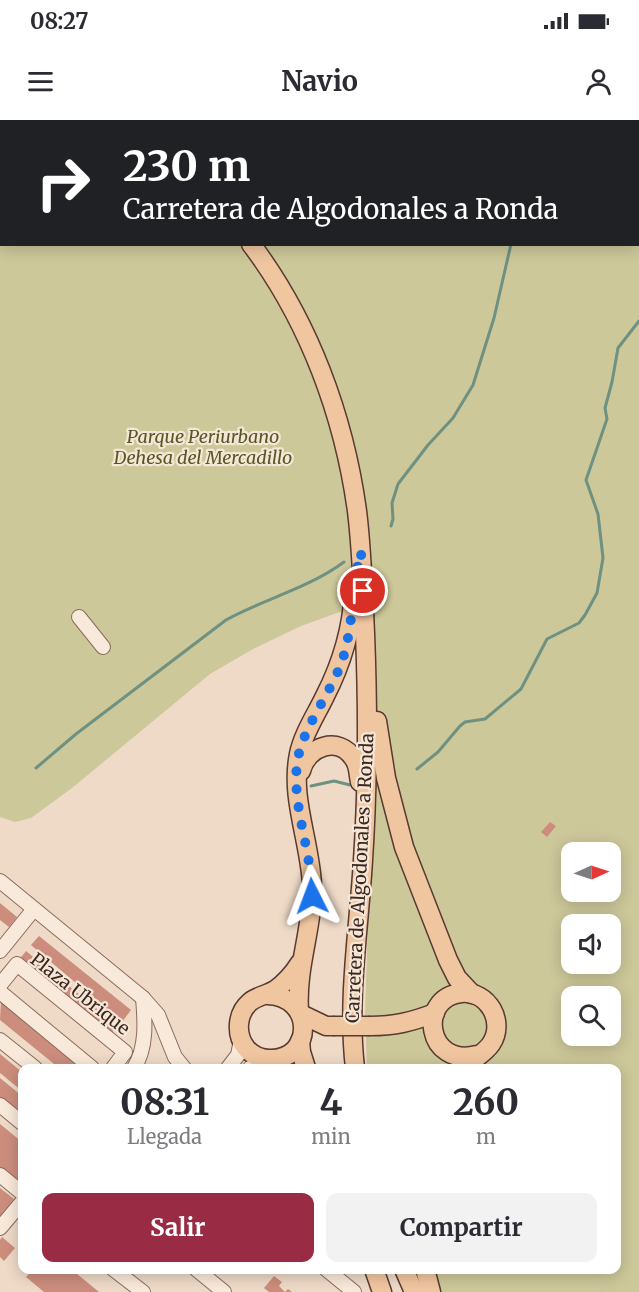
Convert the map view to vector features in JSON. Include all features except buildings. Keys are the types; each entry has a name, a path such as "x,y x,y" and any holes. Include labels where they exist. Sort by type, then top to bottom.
{"main road":[{"name":"Carretera de Algodonales a Ronda","path":"251,246 307,338 331,398 353,484 361,552 367,718 366,814 352,1016 355,1064"},
{"path":"305,1064 301,1052 303,1030 298,987 310,917 312,883 298,804 297,766 303,742 341,664 353,603 354,577 361,552"},
{"path":"365,649 374,681 382,754 404,847 448,960 457,978 472,994"},
{"path":"297,778 307,755 315,749 324,746 342,748 350,753 359,770 366,814"},
{"path":"267,995 291,977 301,962"},
{"path":"461,993 472,994 482,998 489,1005 495,1014 497,1024 492,1043 470,1062 468,1058 458,1057 441,1048 435,1039 433,1030 435,1013 441,1003 461,993"},
{"path":"286,1064 277,1059 265,1059 255,1055 241,1040 239,1020 249,1003 258,997 267,995 285,998 300,1012 329,1026 395,1026 435,1039"},
{"path":"395,1026 435,1013"},
{"path":"277,1059 294,1049 301,1040 329,1026"},
{"path":"376,1274 382,1292"},
{"path":"406,1274 414,1292"},
{"path":"426,1274 431,1292"}],"street":[{"path":"79,616 103,647"},
{"path":"0,881 143,998 158,1015 175,1057 181,1064"},
{"path":"0,951 34,909"},
{"name":"Plaza Ubrique","path":"0,985 17,964 125,1052 116,1064"},
{"path":"0,992 87,1064"},
{"path":"136,1064 143,1044 143,998"},
{"path":"0,1040 30,1064"},
{"path":"231,1064 238,1055 241,1040"},
{"path":"262,1064 277,1059"},
{"path":"0,1105 18,1120"},
{"path":"0,1175 18,1190"},
{"path":"7,1222 18,1207"},
{"path":"120,1274 143,1292"},
{"path":"202,1274 224,1292"},
{"path":"332,1274 354,1292"}],"green space":[{"name":"Parque Periurbano Dehesa del Mercadillo","path":"0,246 639,246 639,1292 425,1292 416,1274 621,1274 621,1064 367,1064 365,1016 368,920 370,601 301,626 253,649 210,674 72,788 31,818 15,822 0,817"}],"waterway":[{"path":"391,526 392,503 398,484 428,445 453,418 473,385 494,318 511,246"},
{"path":"417,769 438,752 465,722 485,719 521,689 547,639 579,623 597,593 603,558 598,514 586,480 607,419 605,408 618,348 639,321"},
{"path":"36,768 76,734 226,620 316,579 344,562"},
{"path":"311,786 334,781 350,785"}],"route":[{"path":"312,896 309,860 298,804 297,766 303,742 341,664 353,603 354,577 361,552 363,591"}]}
